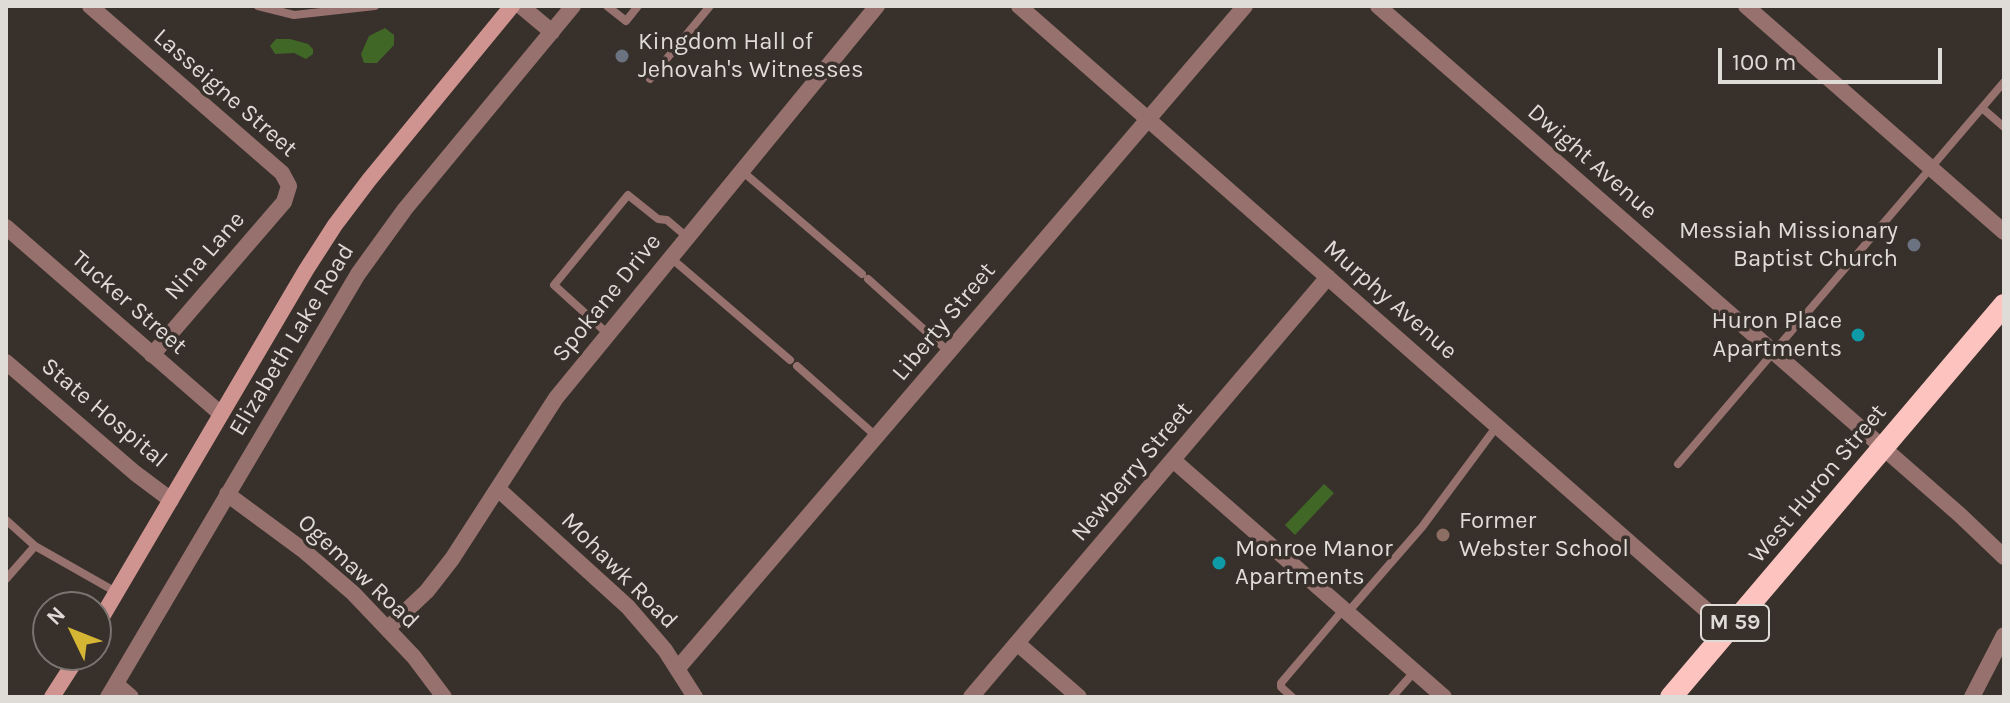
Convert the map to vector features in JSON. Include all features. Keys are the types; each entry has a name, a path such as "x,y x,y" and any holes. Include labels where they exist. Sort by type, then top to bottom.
{"highway":[{"name":"West Huron Street","path":"1671,697 2004,305"}],"main road":[{"name":"Elizabeth Lake Road","path":"112,600 335,225 512,6"},
{"path":"52,697 69,671"}],"street":[{"name":"Lasseigne Street","path":"90,6 282,173 289,186"},
{"path":"521,6 552,32"},
{"name":"Elizabeth Lake Road","path":"112,691 372,253 573,6"},
{"name":"Spokane Drive","path":"388,628 440,576 551,406 877,6"},
{"name":"Murphy Avenue","path":"1019,6 1729,630"},
{"name":"Liberty Street","path":"678,668 1245,6"},
{"name":"Dwight Avenue","path":"1378,6 2004,557"},
{"path":"1746,6 2004,232"},
{"name":"Nina Lane","path":"152,355 284,202 289,186"},
{"name":"Tucker Street","path":"6,227 221,414"},
{"name":"Newberry Street","path":"971,697 1328,277"},
{"name":"State Hospital","path":"6,362 171,500"},
{"path":"1173,460 1444,697"},
{"name":"Mohawk Road","path":"498,489 622,601 656,638 695,697"},
{"name":"Ogemaw Road","path":"227,494 328,570 388,628 444,697"},
{"path":"1972,697 2004,635"},
{"path":"1017,643 1079,697"},
{"path":"112,691 131,697"}],"lane":[{"path":"258,6 294,15 375,6"},
{"path":"607,6 626,21 638,6"},
{"path":"650,79 710,6"},
{"path":"1678,464 2004,82"},
{"path":"1982,108 2004,127"},
{"path":"741,170 950,352"},
{"path":"608,334 554,285 628,195 687,237"},
{"path":"670,258 877,437"},
{"path":"1292,697 1281,687 1281,683 1422,527 1498,426"},
{"path":"6,520 35,546 116,593"},
{"path":"6,579 35,546"},
{"path":"1392,697 1415,671"}],"green space":[{"path":"385,28 394,35 394,45 377,63 364,63 361,54 369,36"},
{"path":"276,39 308,44 313,54 306,59 294,53 275,54 270,46"},
{"path":"1324,484 1334,493 1295,535 1285,525"}],"place":[{"name":"Kingdom Hall of Jehovah's Witnesses","path":"622,56"},
{"name":"Messiah Missionary Baptist Church","path":"1914,245"},
{"name":"Huron Place Apartments","path":"1858,335"},
{"name":"Former Webster School","path":"1443,535"},
{"name":"Monroe Manor Apartments","path":"1219,563"}]}
